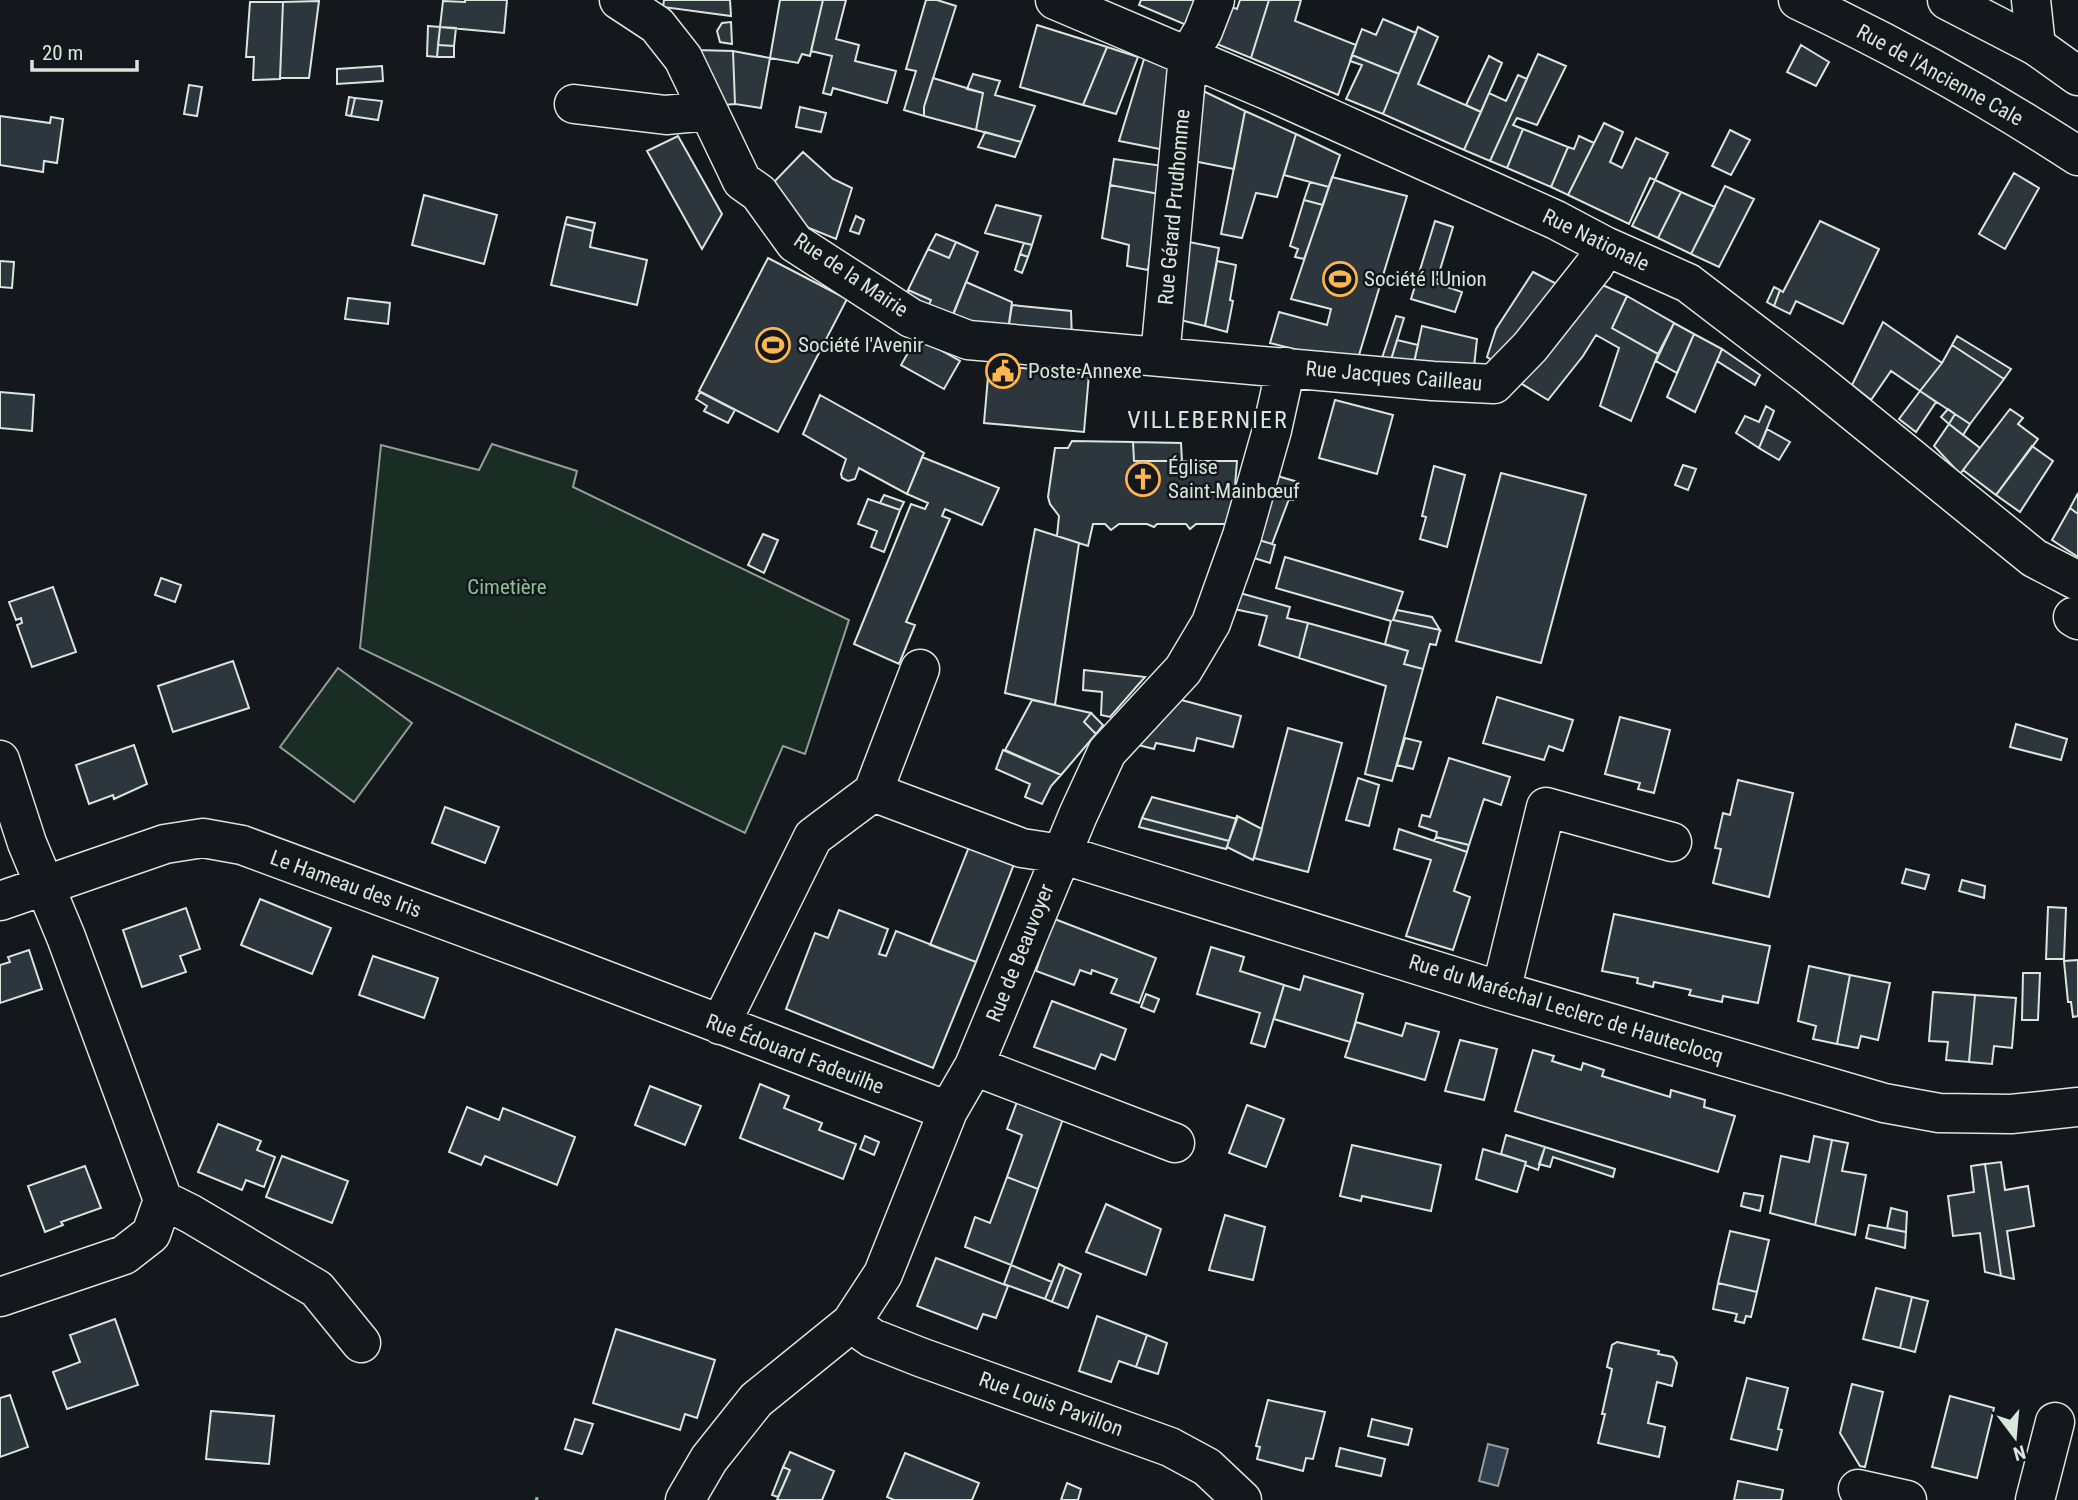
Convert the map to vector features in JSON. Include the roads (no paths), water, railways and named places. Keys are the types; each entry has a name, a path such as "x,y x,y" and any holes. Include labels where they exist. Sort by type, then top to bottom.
{"street":[{"name":"Rue de la Mairie","path":"619,0 657,25 683,58 742,181 759,193 796,243 911,317 968,340 1160,358"},
{"name":"Rue Nationale","path":"1055,0 1188,56 1556,220 1605,246 1688,283 1811,377 2034,558 2076,606"},
{"path":"1188,56 1203,32 1215,0"},
{"name":"Rue de l'Ancienne Cale","path":"1798,0 1858,28 2031,126 2078,156"},
{"path":"1947,0 2036,46 2078,76"},
{"path":"2031,0 2036,46"},
{"name":"Rue Gérard Prudhomme","path":"1160,358 1188,56"},
{"path":"574,104 666,115 708,111"},
{"name":"Rue Jacques Cailleau","path":"1160,358 1494,384 1530,347 1594,266 1605,246"},
{"name":"Rue de Beauvoyer","path":"685,1500 709,1459 756,1400 851,1323 883,1274 948,1111 974,1066 1107,752 1183,670 1211,623 1242,536 1286,367"},
{"path":"720,1025 813,836 873,792 920,669"},
{"path":"0,760 27,843 45,884 163,1200 151,1234 124,1255 0,1297"},
{"name":"Rue du Maréchal Leclerc de Hauteclocq","path":"873,792 1022,848 1062,853 1501,991 1884,1103 1939,1114 2011,1114 2078,1107"},
{"path":"1501,991 1546,807 1672,842"},
{"name":"Le Hameau des Iris","path":"0,901 165,844 203,838 242,845 642,995"},
{"name":"Rue Édouard Fadeuilhe","path":"642,995 948,1111"},
{"path":"974,1066 1175,1143"},
{"path":"163,1200 317,1289 361,1343"},
{"name":"Rue Louis Pavillon","path":"851,1323 884,1343 1170,1447 1207,1467 1242,1500"},
{"path":"2035,1500 2055,1422"},
{"path":"1858,1489 1907,1500"}],"water":[{"path":"1488,1444 1508,1449 1498,1486 1479,1481"}],"place":[{"name":"Société l'Union","path":"1340,279"},
{"name":"Société l'Avenir","path":"773,345"},
{"name":"Poste Annexe","path":"1003,371"},
{"name":"Église Saint-Mainbœuf","path":"1143,479"}],"district":[{"name":"VILLEBERNIER","path":"1208,420"}],"park label":[{"name":"Cimetière","path":"507,587"}]}
